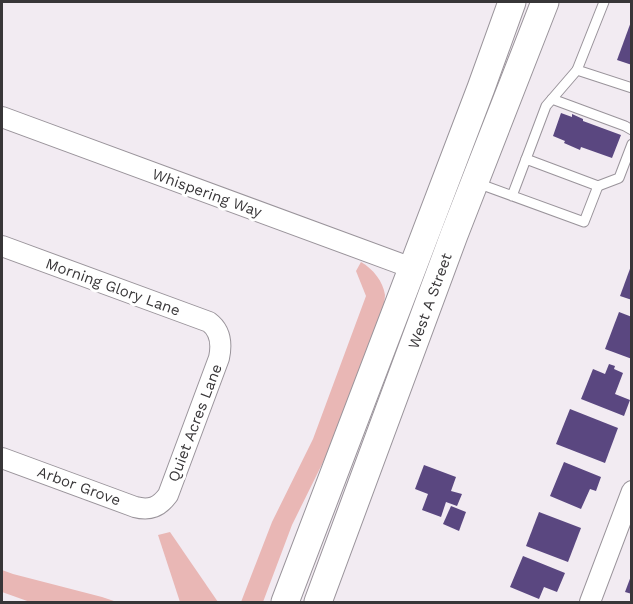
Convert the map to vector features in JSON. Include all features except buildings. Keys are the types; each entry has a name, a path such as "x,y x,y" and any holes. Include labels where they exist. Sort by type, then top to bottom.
{"main road":[{"name":"West A Street","path":"285,603 512,2"},
{"name":"West A Street","path":"318,603 545,2"}],"street":[{"name":"Whispering Way","path":"2,117 412,268"},
{"name":"Morning Glory Lane","path":"2,246 209,322 213,324 219,335"},
{"name":"Quiet Acres Lane","path":"157,506 168,495 219,358 221,345 219,335"},
{"name":"Arbor Grove","path":"2,458 135,507 151,509 157,506"},
{"path":"590,603 627,515 632,491"}],"lane":[{"path":"512,196 546,106 577,70 604,2"},
{"path":"577,70 632,88"},
{"path":"552,99 632,130"},
{"path":"526,159 598,186 619,178 632,144"},
{"path":"475,183 584,222 598,186"}],"shaded area":[{"path":"361,262 370,268 380,280 385,295 383,311 330,448 292,525 263,602 241,602 272,522 313,439 366,296 356,271"},
{"path":"170,532 218,602 180,602 158,535"},
{"path":"2,570 117,602 30,602 2,592"}]}
